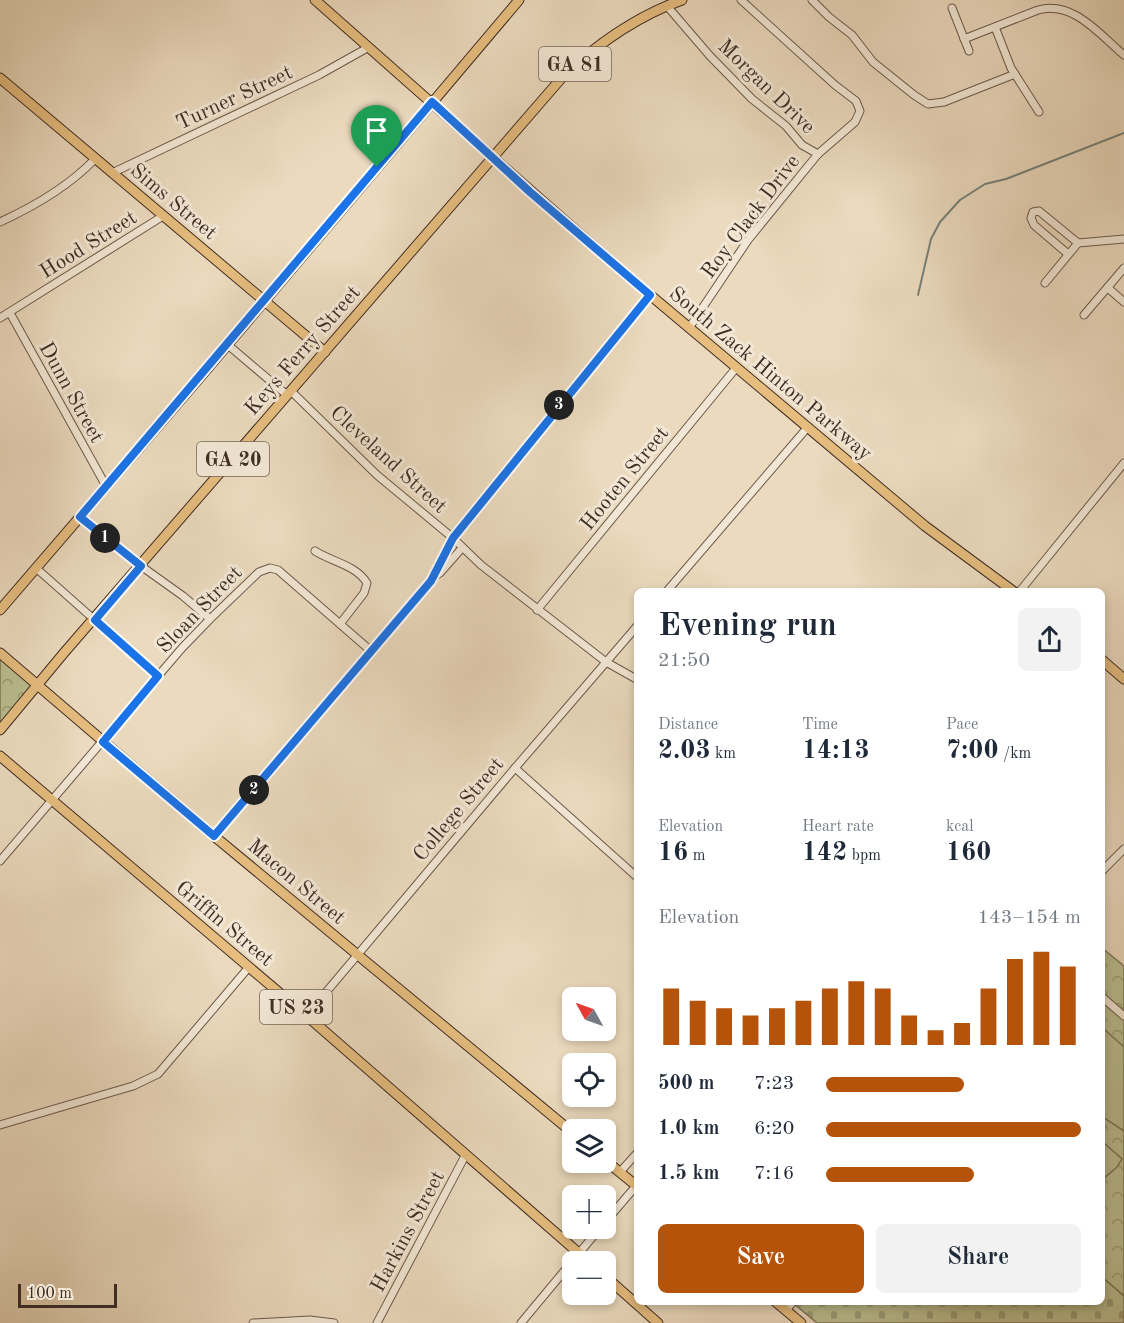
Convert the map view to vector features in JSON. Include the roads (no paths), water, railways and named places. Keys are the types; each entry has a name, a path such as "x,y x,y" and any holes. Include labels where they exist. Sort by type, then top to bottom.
{"main road":[{"name":"South Zack Hinton Parkway","path":"315,0 736,368 925,526 1009,588"},
{"path":"0,610 228,345 519,0"},
{"name":"GA 81","path":"492,157 575,64 614,34 643,16 682,0"},
{"name":"Sims Street","path":"0,78 325,352"},
{"name":"Keys Ferry Street","path":"0,730 492,157"},
{"path":"80,517 141,566"},
{"name":"Macon Street","path":"0,653 214,836 562,1124"},
{"path":"1105,663 1124,679"},
{"name":"Griffin Street","path":"0,756 249,967 577,1251"},
{"path":"616,1169 634,1184"},
{"path":"616,1286 634,1302"},
{"path":"638,1305 658,1323"},
{"path":"780,1305 801,1323"}],"street":[{"name":"Morgan Drive","path":"667,6 710,56 752,99 786,126 802,145 818,154 855,122 860,111 856,101 827,78 741,0"},
{"path":"812,0 829,17 852,34 873,62 928,104 944,102 1015,74"},
{"path":"952,8 969,51"},
{"path":"964,39 1043,9 1064,10 1079,17 1124,55"},
{"path":"995,27 1015,74 1039,112"},
{"name":"Turner Street","path":"112,173 318,75 369,47"},
{"name":"Roy Clack Drive","path":"689,328 748,240 818,154"},
{"path":"0,222 39,203 82,172 95,159"},
{"path":"1068,254 1034,225 1031,218 1033,212 1040,211 1078,243"},
{"name":"Hood Street","path":"0,318 163,216"},
{"path":"1044,284 1078,243 1124,239"},
{"path":"1084,315 1123,270"},
{"path":"1108,288 1124,302"},
{"path":"435,576 453,538 650,295"},
{"name":"Dunn Street","path":"9,313 106,486"},
{"name":"Cleveland Street","path":"228,345 289,393 378,475 537,610 606,662 634,678"},
{"name":"Hooten Street","path":"537,610 736,368"},
{"path":"670,588 807,428"},
{"path":"1022,588 1124,463"},
{"path":"214,836 435,576 462,548"},
{"path":"315,551 358,573 367,583 364,593 340,624"},
{"path":"141,566 210,619"},
{"path":"36,568 158,676"},
{"name":"Sloan Street","path":"0,861 158,676 210,619 259,572 270,568 278,570 371,651"},
{"name":"College Street","path":"306,1016 634,630"},
{"path":"515,768 634,874"},
{"path":"1105,868 1124,849"},
{"path":"0,1125 140,1083 158,1074 249,967"},
{"path":"1105,1000 1124,1016"},
{"name":"Harkins Street","path":"377,1323 466,1154"},
{"path":"620,1172 634,1156"},
{"path":"616,1210 634,1189"},
{"path":"581,1251 591,1239"},
{"path":"521,1323 562,1274"},
{"path":"786,1310 790,1305"},
{"path":"253,1323 310,1320 334,1323"}],"waterway":[{"path":"918,295 931,239 940,222 960,200 985,184 1006,179 1124,133"}]}
